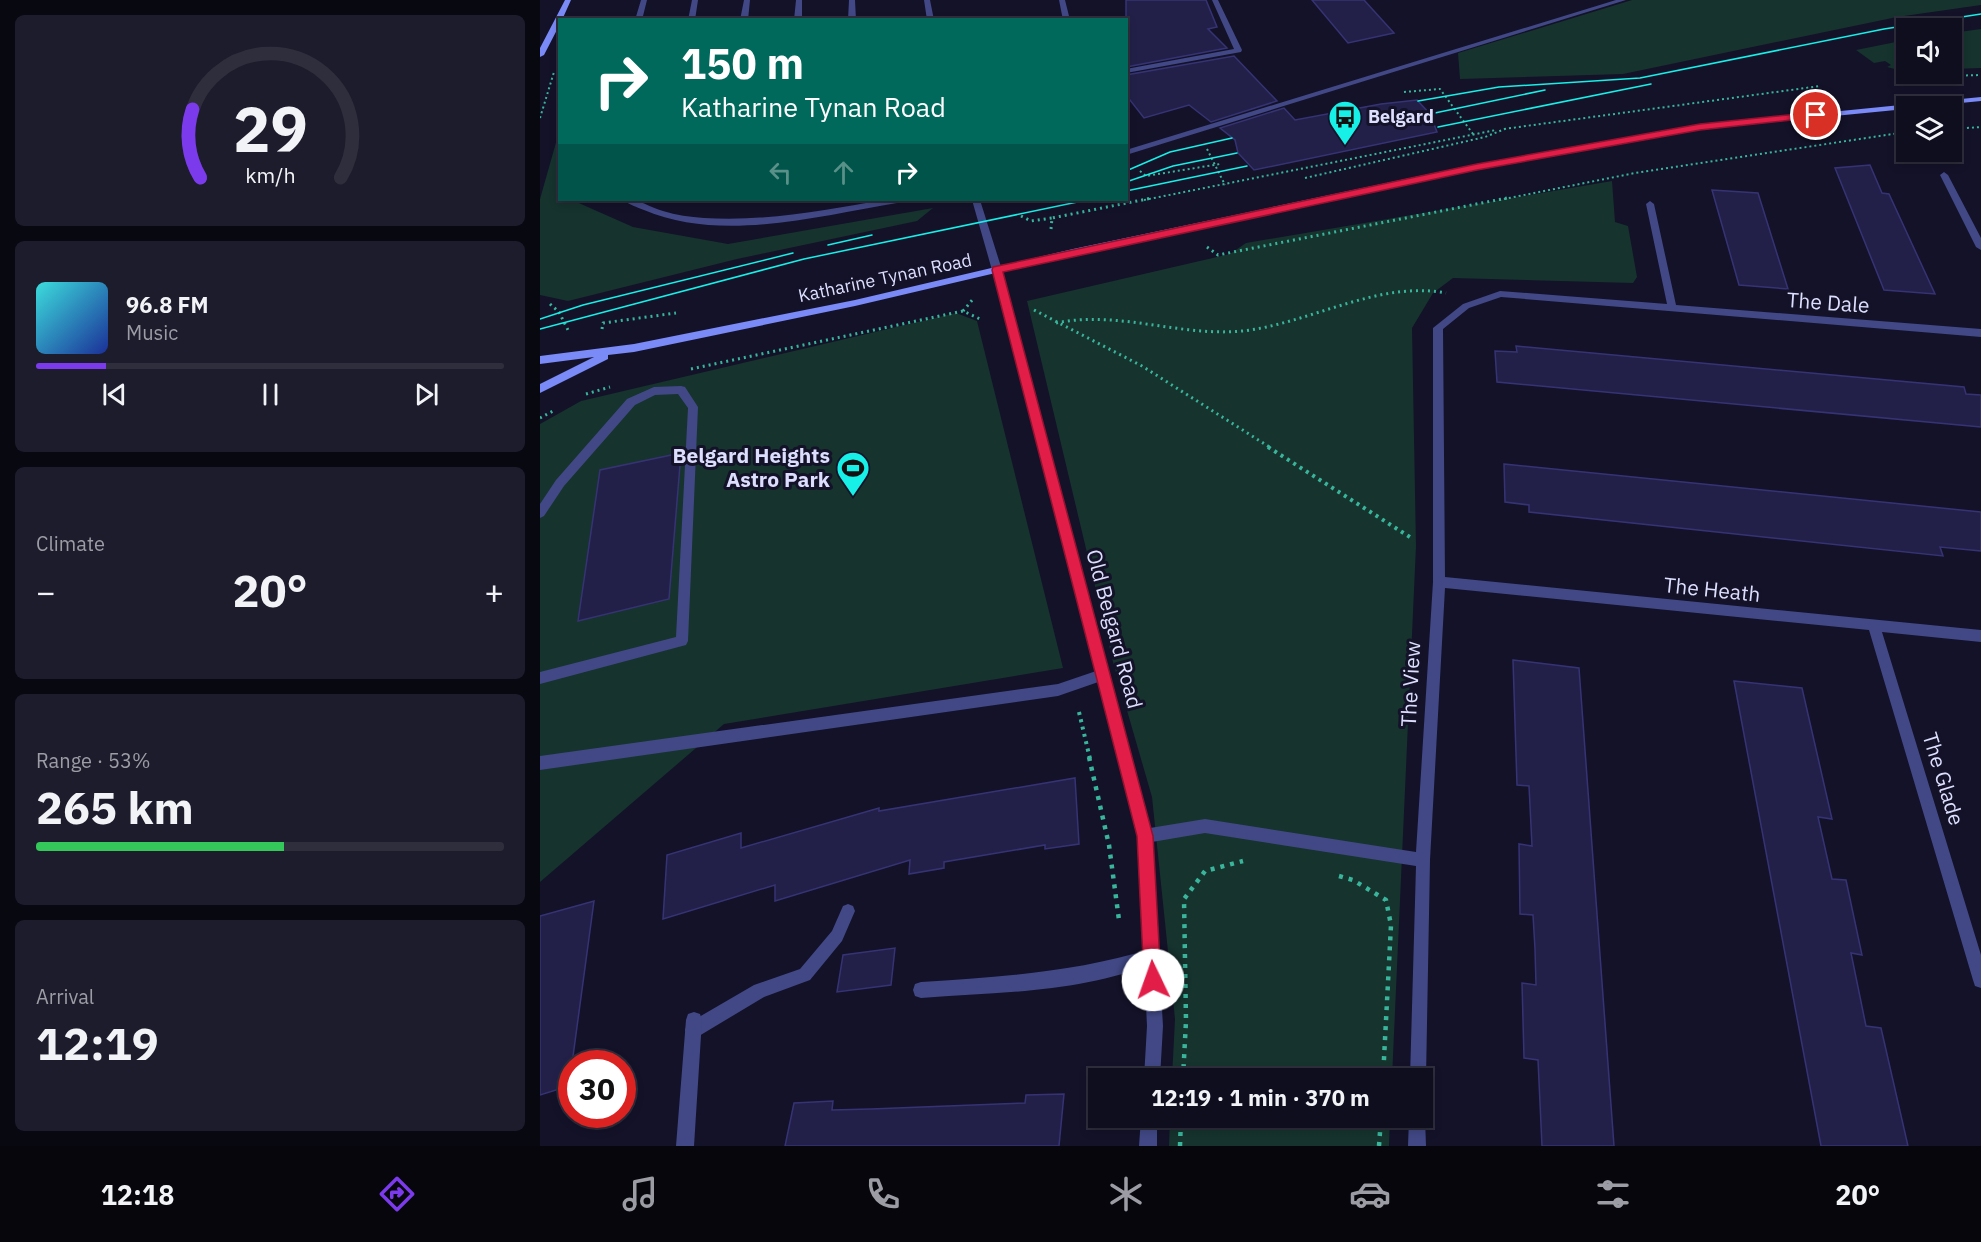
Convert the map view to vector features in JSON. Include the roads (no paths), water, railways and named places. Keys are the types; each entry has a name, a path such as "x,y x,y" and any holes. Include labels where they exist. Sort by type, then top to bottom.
{"main road":[{"path":"559,18 568,0"},
{"path":"540,55 558,20"},
{"name":"Katharine Tynan Road","path":"540,360 613,351 855,303 997,270 1477,167 1700,127 1981,99"},
{"path":"540,389 613,351"}],"street":[{"path":"639,18 644,0"},
{"path":"691,18 694,0"},
{"path":"744,18 747,0"},
{"path":"798,18 799,0"},
{"path":"852,0 852,18"},
{"path":"927,0 931,18"},
{"path":"1062,0 1066,18"},
{"path":"1128,71 1238,50 1215,0"},
{"path":"1128,152 1623,0"},
{"path":"1944,175 1981,247"},
{"path":"630,201 641,207 688,218 745,223 890,201"},
{"name":"Old Belgard Road","path":"976,201 997,270 1145,836 1155,1026 1153,1068"},
{"path":"1650,204 1671,308"},
{"name":"The Dale","path":"1466,306 1500,294 1981,333"},
{"name":"The View","path":"1418,1068 1423,860 1439,582 1438,328 1466,306"},
{"path":"540,513 560,483 631,402 654,392 681,390 693,407 681,641 540,678"},
{"name":"The Heath","path":"1439,582 1981,636"},
{"name":"The Glade","path":"1874,626 1981,980"},
{"path":"540,763 1058,690 1102,675"},
{"path":"1145,836 1205,826 1423,860"},
{"path":"685,1146 693,1025 760,991 805,975 837,936 849,911"},
{"path":"921,990 1069,978 1115,970 1151,957"},
{"path":"1148,1146 1149,1128"},
{"path":"1417,1128 1417,1146"}],"tram line":[{"path":"1418,101 1499,87 1640,78 1884,29 1981,14"},
{"path":"1438,127 1651,84"},
{"path":"1430,114 1545,90"},
{"path":"1128,170 1170,152 1232,138"},
{"path":"1128,181 1173,166 1237,153"},
{"path":"1128,191 1247,166"},
{"path":"540,329 804,259 1082,201"},
{"path":"828,245 872,235"},
{"path":"540,319 583,305 793,253"}],"place":[{"name":"Belgard","path":"1345,146"},
{"name":"Belgard Heights Astro Park","path":"853,497"}]}
